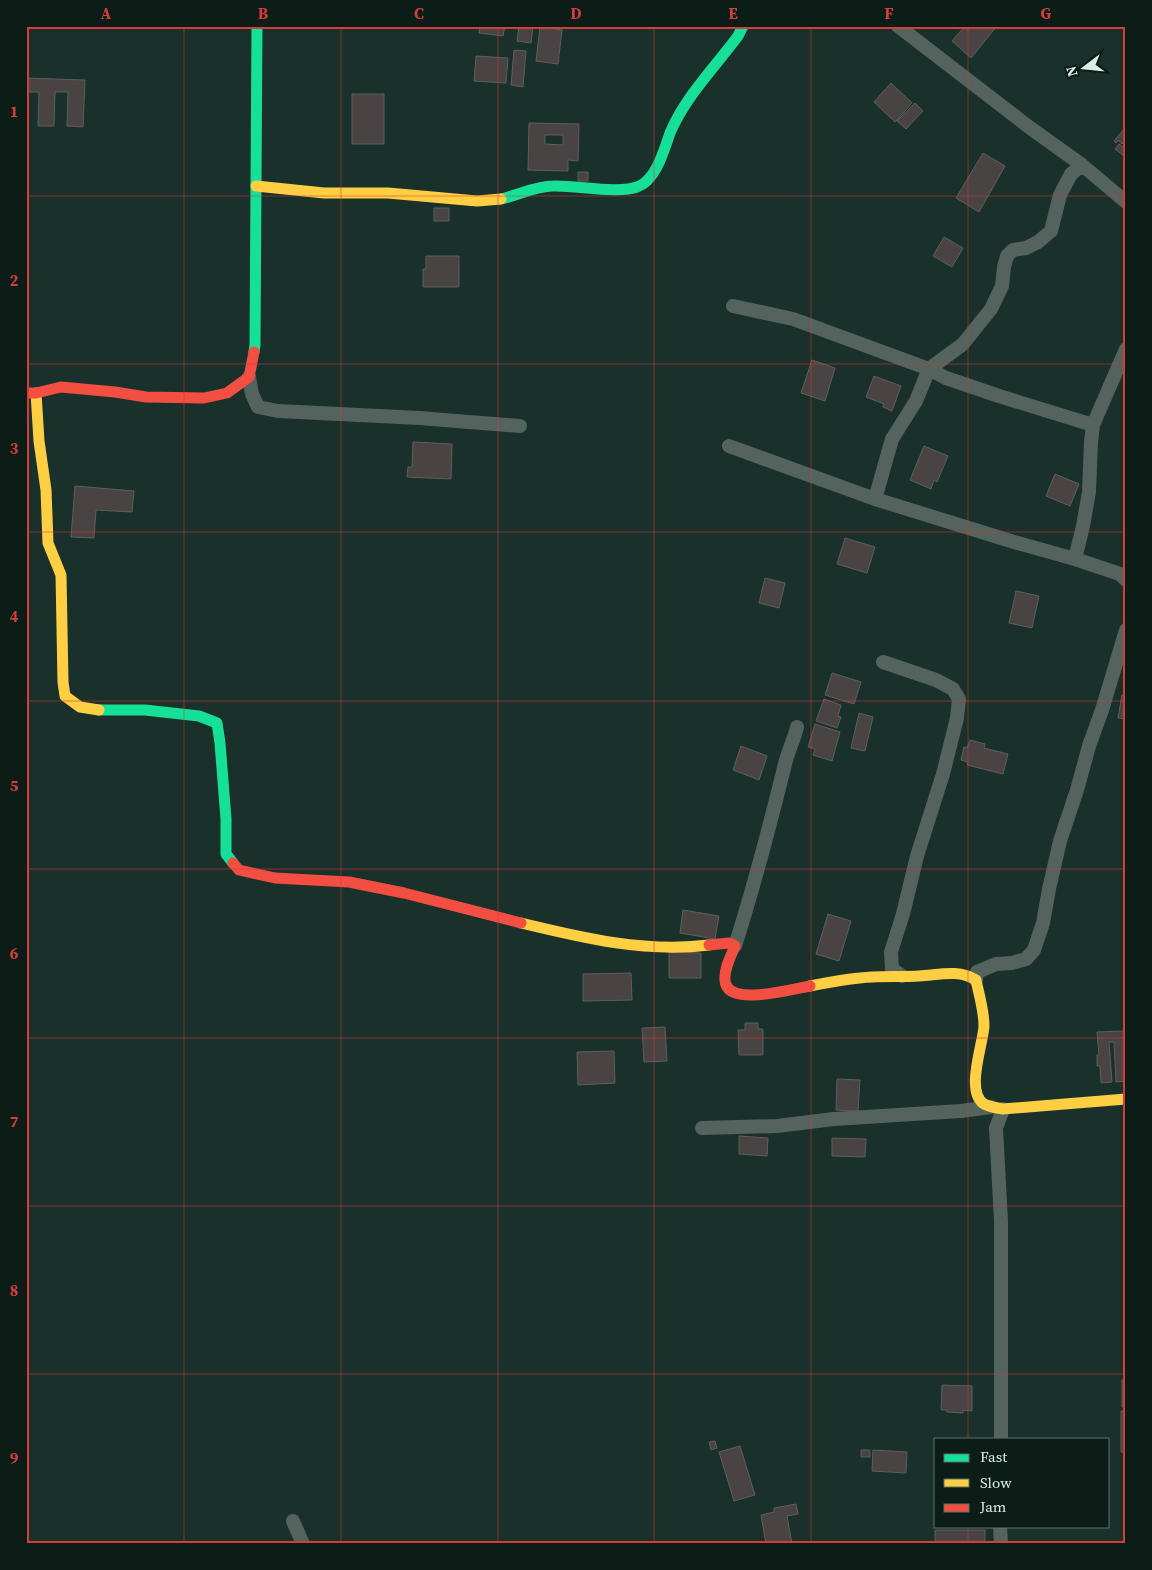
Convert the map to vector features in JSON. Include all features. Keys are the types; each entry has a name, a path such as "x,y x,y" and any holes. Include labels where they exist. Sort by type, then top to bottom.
{"street":[{"path":"257,26 255,345 249,378 252,394 258,407 278,411 419,418 520,426"},
{"path":"256,186 303,192 346,194 390,193 474,201 498,200 537,187 625,189 638,187 649,177 657,165 674,126 687,103 738,36 743,26"},
{"path":"898,26 1029,127 1082,165 1126,202"},
{"path":"875,499 892,439 916,401 930,369 963,344 991,309 1002,286 1007,256 1013,250 1026,248 1038,242 1051,231 1060,196 1071,174 1082,165"},
{"path":"732,306 793,319 930,369 946,378 1094,425"},
{"path":"1075,559 1089,492 1091,442 1094,425 1126,349"},
{"path":"249,378 227,393 204,398 146,397 61,387 31,393 46,490 48,543 61,575 63,682 65,696 80,707 105,711 145,710 199,716 217,723 226,819 226,854 239,870 275,878 349,882 404,893 601,941 639,946 685,948 729,943 735,946"},
{"path":"729,446 875,499 1120,574 1126,580"},
{"path":"997,1108 983,1103 977,1095 976,1069 984,1027 983,1011 976,980 977,972 996,964 1026,959 1034,950 1043,923 1060,841 1126,630"},
{"path":"883,662 945,684 953,689 959,699 957,718 943,774 917,856 903,914 891,952 892,969 902,976"},
{"path":"797,727 786,760 772,819 735,946 727,967 724,982 728,989 735,994 746,995 871,977 924,976 952,972 968,974 976,980"},
{"path":"702,1128 777,1126 834,1119 1126,1099"},
{"path":"997,1108 996,1128 1002,1221 1000,1438"},
{"path":"293,1521 302,1544"},
{"path":"1000,1528 1001,1544"}],"building":[{"path":"480,26 505,26 503,36 479,33"},
{"path":"519,26 533,26 531,43 517,41"},
{"path":"965,26 997,26 971,58 952,41"},
{"path":"540,27 562,30 558,64 536,61"},
{"path":"514,50 526,51 523,87 511,85"},
{"path":"476,56 508,58 506,83 474,81"},
{"path":"26,78 85,80 83,127 67,126 68,92 55,92 54,126 38,126 39,92 27,92 26,125"},
{"path":"891,83 912,103 895,122 874,102"},
{"path":"352,94 384,94 384,144 352,144"},
{"path":"915,103 923,111 906,129 897,121"},
{"path":"529,123 579,124 578,161 568,160 568,171 528,170","holes":["545,135 563,135 563,145 545,144"]},
{"path":"1124,129 1126,130 1126,139 1122,144 1118,140 1116,143 1114,141"},
{"path":"1119,144 1126,149 1124,156 1115,149"},
{"path":"983,153 1005,166 979,212 956,198"},
{"path":"578,172 588,172 588,181 578,181"},
{"path":"434,208 449,208 449,221 434,221"},
{"path":"944,237 963,248 952,267 933,256"},
{"path":"426,256 459,256 459,287 423,287 423,269 426,269"},
{"path":"812,360 835,368 825,401 801,393"},
{"path":"874,376 901,386 892,411 883,407 884,404 866,397"},
{"path":"413,442 452,444 451,479 407,477 408,467 412,467"},
{"path":"924,446 948,456 937,482 934,480 931,489 910,480"},
{"path":"1055,474 1079,484 1070,506 1046,496"},
{"path":"75,486 134,491 132,512 96,510 94,538 71,537"},
{"path":"845,538 875,547 867,573 837,564"},
{"path":"765,578 785,583 779,608 759,603"},
{"path":"1016,591 1039,596 1032,628 1009,623"},
{"path":"832,673 861,682 854,704 825,695"},
{"path":"1122,695 1126,695 1126,719 1118,718"},
{"path":"824,699 841,705 838,716 841,717 837,728 816,721"},
{"path":"859,713 873,717 865,751 851,748"},
{"path":"815,724 840,732 832,761 813,755 815,749 808,747"},
{"path":"970,740 985,744 984,748 1008,754 1003,774 967,765 968,762 961,760 964,747 967,748"},
{"path":"741,746 767,756 759,780 733,770"},
{"path":"683,910 719,916 715,939 680,933"},
{"path":"828,914 851,921 839,961 816,954"},
{"path":"669,952 701,953 701,978 669,978"},
{"path":"631,973 632,1000 583,1001 583,974"},
{"path":"745,1023 758,1023 758,1029 763,1029 763,1055 739,1055 738,1030 745,1030"},
{"path":"665,1027 667,1061 644,1062 642,1028"},
{"path":"1124,1031 1126,1081 1116,1082 1114,1042 1109,1042 1112,1082 1101,1083 1100,1066 1097,1066 1097,1055 1099,1055 1097,1032"},
{"path":"614,1051 615,1083 578,1085 577,1052"},
{"path":"837,1079 860,1080 858,1111 836,1110"},
{"path":"739,1136 768,1138 767,1156 739,1154"},
{"path":"832,1138 866,1139 865,1157 832,1156"},
{"path":"1122,1380 1126,1380 1126,1407 1122,1407"},
{"path":"942,1385 972,1386 972,1411 963,1410 963,1413 941,1410"},
{"path":"1121,1411 1126,1411 1126,1452 1121,1452"},
{"path":"715,1441 717,1448 711,1450 709,1442"},
{"path":"740,1446 755,1495 734,1501 719,1452"},
{"path":"861,1450 870,1450 870,1457 861,1457"},
{"path":"873,1450 907,1452 906,1473 872,1471"},
{"path":"796,1504 798,1514 787,1516 792,1544 766,1544 761,1515 774,1512 774,1508"},
{"path":"935,1530 985,1530 985,1544 935,1544"}],"traffic: fast":[{"path":"254,352 257,26"},
{"path":"501,199 546,186 619,190 644,184 654,172 670,133 684,107 738,36 743,26"},
{"path":"99,710 145,710 199,716 217,723 226,819 226,854 233,863"}],"traffic: slow":[{"path":"256,186 324,193 388,193 477,201 501,199"},
{"path":"36,393 39,441 46,490 48,543 61,575 63,682 65,696 80,707 99,710"},
{"path":"521,923 591,939 638,946 685,947 709,945"},
{"path":"810,986 872,977 948,974 969,977 976,980 983,1014 984,1026 975,1079 979,1098 984,1104 1003,1109 1126,1099"}],"traffic: jam":[{"path":"26,393 36,393 61,387 146,397 204,398 227,393 249,377 254,352"},
{"path":"233,863 239,870 275,878 349,882 404,893 521,923"},
{"path":"709,945 729,943 735,946 727,967 725,980 728,988 736,993 761,995 810,986"}]}
